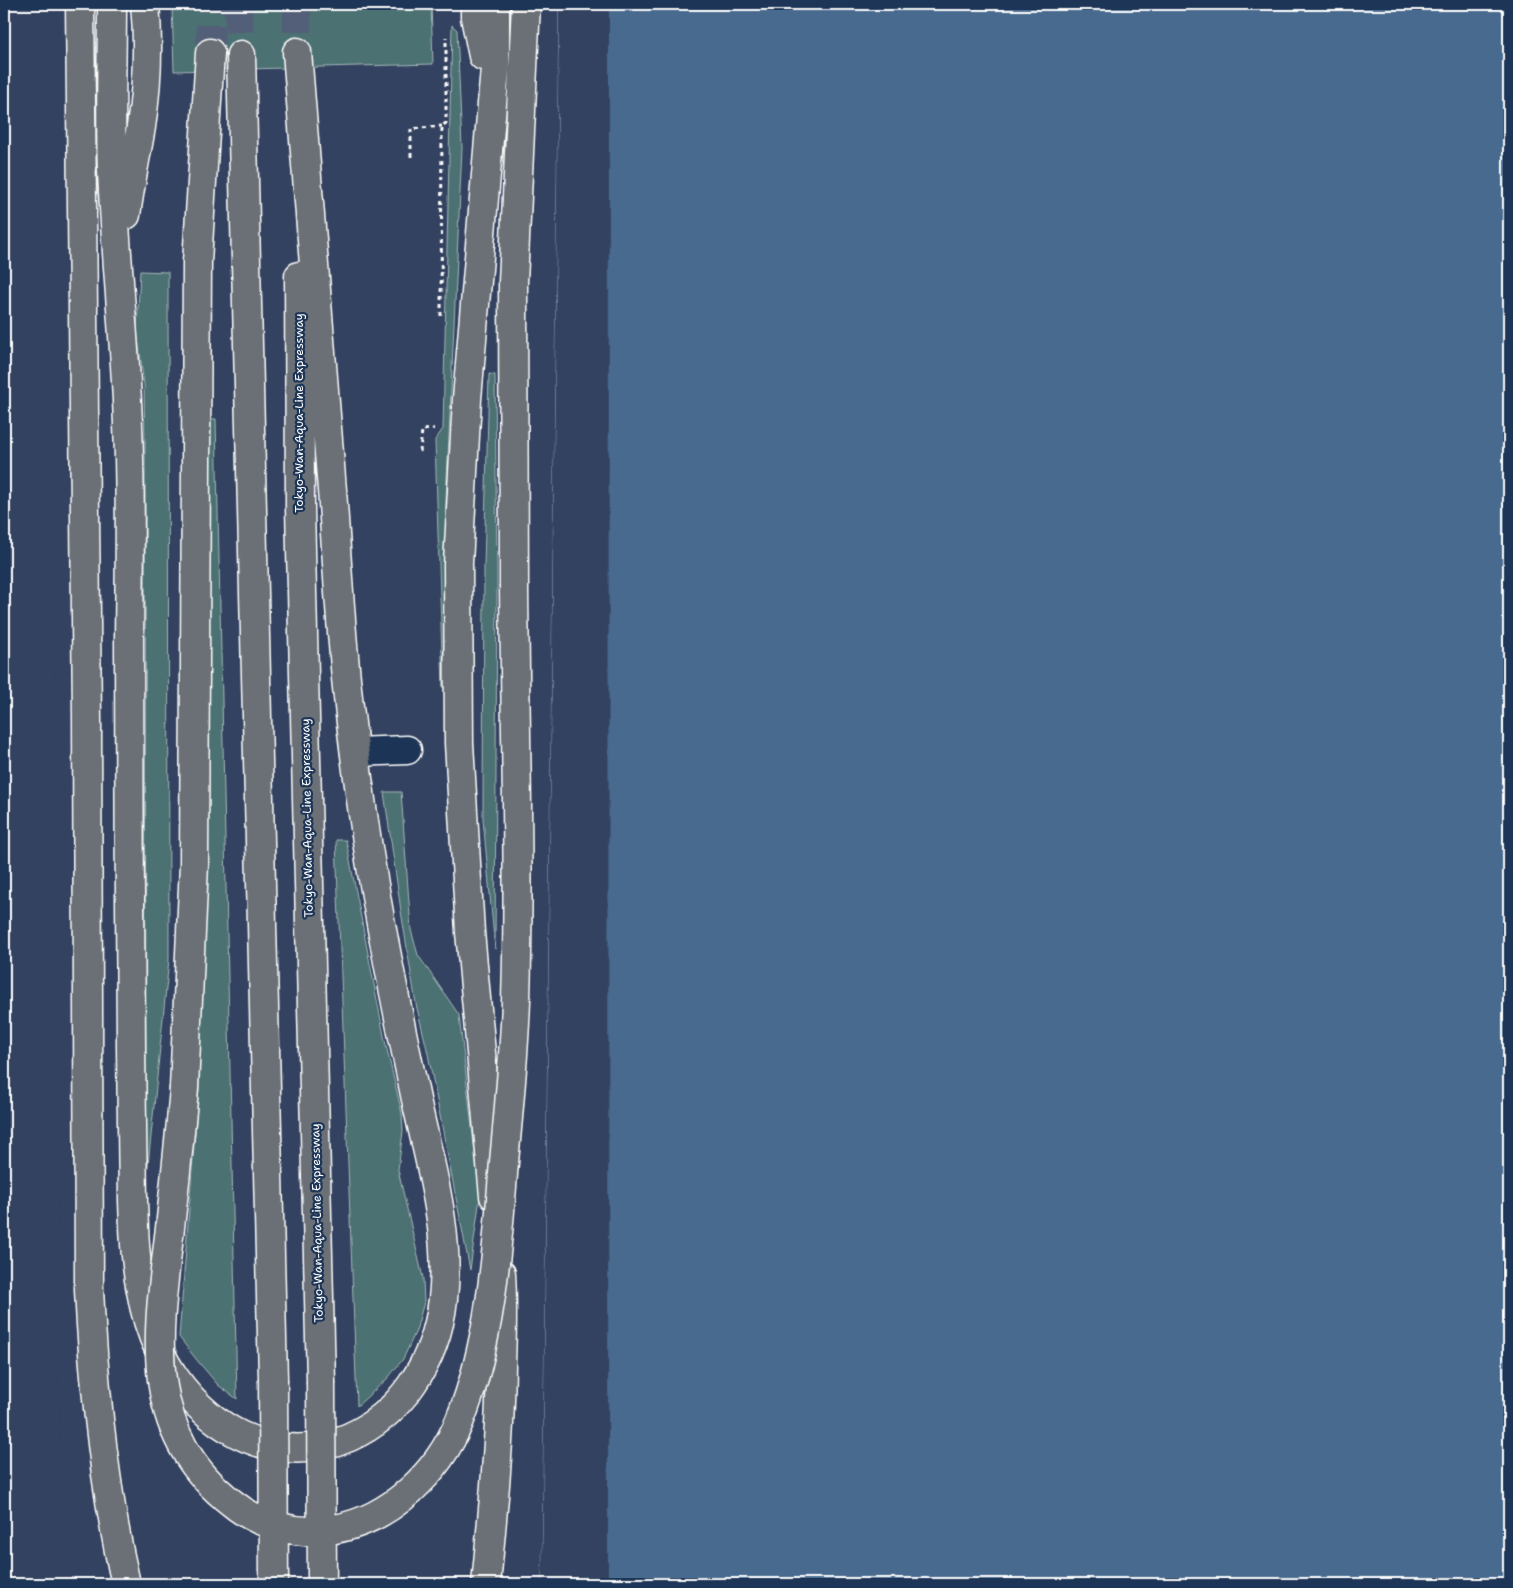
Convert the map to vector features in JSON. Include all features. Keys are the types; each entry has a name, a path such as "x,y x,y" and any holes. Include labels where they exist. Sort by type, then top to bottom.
{"highway":[{"path":"80,4 87,700 89,1290 93,1365 102,1450 126,1584"},
{"path":"112,4 112,166 126,378 130,490 129,730 132,1157 139,1285 145,1315 155,1342 168,1368 185,1392 207,1414 232,1431 260,1443 286,1448 314,1448 362,1432 398,1403 429,1357 438,1331 443,1303 445,1272 439,1211 394,996 363,812 355,752"},
{"path":"119,276 127,210 141,126 146,72 145,4"},
{"path":"475,4 475,17 492,100"},
{"path":"486,1584 495,1494 503,1297 470,932 458,742 458,564 467,399 495,68 495,4"},
{"path":"210,53 197,262 194,864 184,1088 159,1331 162,1382 168,1411 179,1440 195,1466 216,1491 240,1510 264,1522 288,1529 311,1532 334,1530 358,1524 379,1514 400,1500 434,1465 448,1445 459,1423 467,1400 481,1348 488,1304 500,1210 516,1002 517,858 513,282 526,4"},
{"name":"Tokyo-Wan-Aqua-Line Expressway","path":"322,1584 321,1381 300,508 297,52 344,660 355,752"},
{"path":"241,55 272,1380 274,1584"}],"lane":[{"path":"355,752 407,750"}],"path":[{"path":"411,157 411,128 442,126 446,123 446,34"},
{"path":"441,321 442,126"},
{"path":"420,452 422,430 441,429"}],"green space":[{"path":"172,4 431,4 433,64 174,71"},
{"path":"452,25 457,30 462,148 446,500 443,688 435,440 443,429"},
{"path":"140,271 168,272 169,959 146,1185 145,446 144,385 137,330"},
{"path":"489,374 495,375 497,579 495,949 483,819 484,568"},
{"path":"207,419 216,419 237,1399 218,1385 179,1337 199,1082 205,842"},
{"path":"384,792 401,792 411,930 418,955 459,1015 480,1197 470,1270 427,1049 416,1004"},
{"path":"336,840 346,840 385,1041 402,1114 403,1131 398,1170 423,1278 424,1302 416,1331 403,1359 388,1378 357,1406"}],"water":[{"path":"559,4 1509,4 1509,1584 542,1584"}],"pier":[{"path":"4,4 44,4 54,480 60,1584 10,1584 8,1579 4,1019"},
{"path":"559,4 609,4 608,1584 542,1584"}],"tunnel":[{"path":"210,53 211,4"},
{"path":"238,4 241,55"},
{"path":"297,4 297,52"}]}
